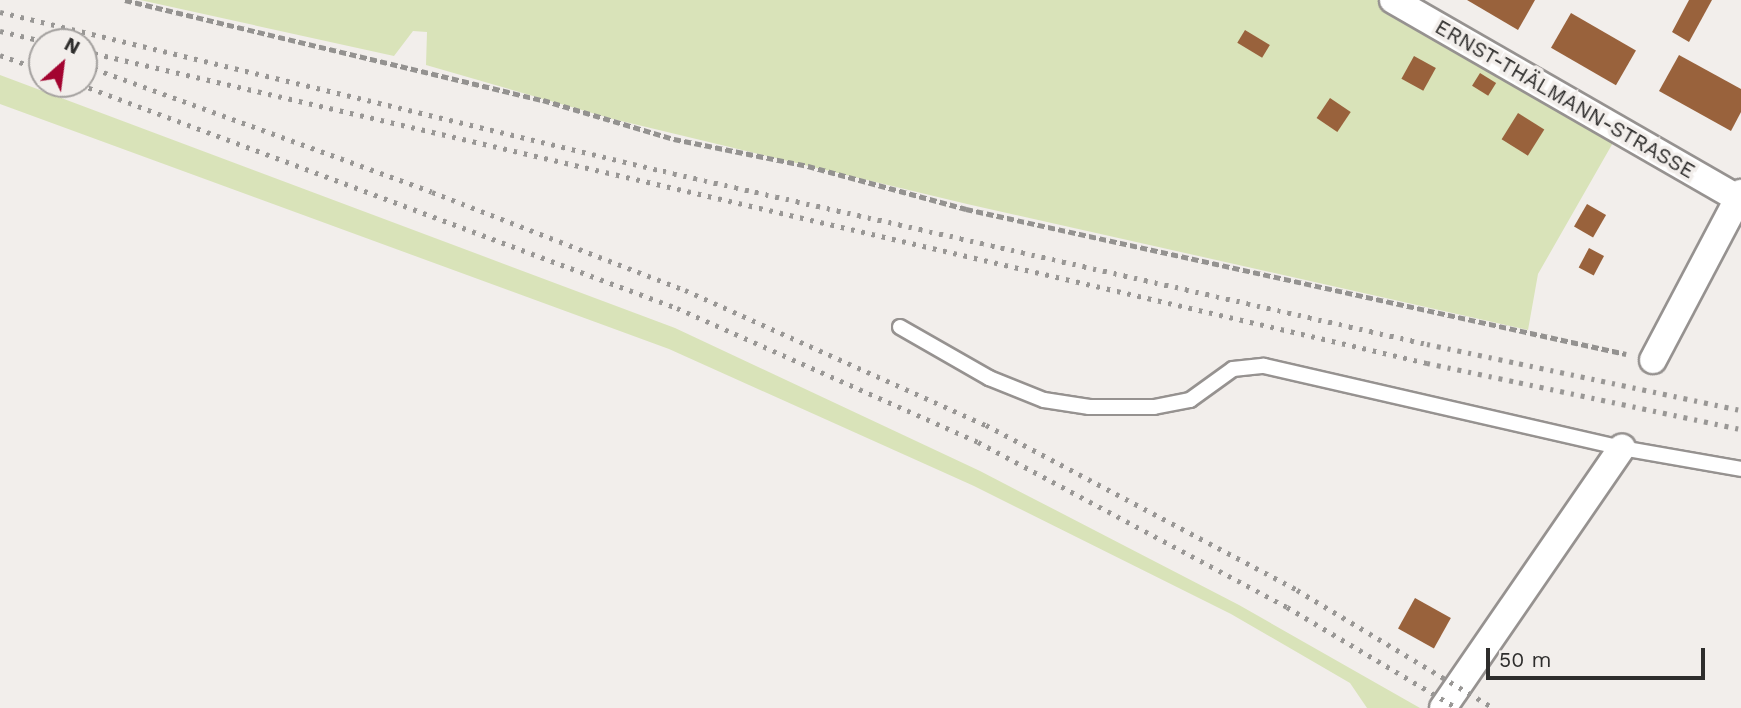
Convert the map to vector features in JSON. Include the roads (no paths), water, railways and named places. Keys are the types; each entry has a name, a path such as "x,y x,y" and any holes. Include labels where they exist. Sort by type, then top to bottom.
{"street":[{"name":"ERNST-THÄLMANN-STRASSE","path":"1393,0 1740,196"},
{"path":"1653,360 1740,196"},
{"path":"1443,708 1622,448"}],"lane":[{"path":"900,327 989,378 1044,400 1088,407 1154,407 1190,400 1233,369 1264,366 1622,448 1741,469"}],"railway":[{"path":"0,12 663,171 1427,344 1741,410"},
{"path":"0,31 28,38"},
{"path":"98,54 1427,363 1741,429"},
{"path":"0,55 28,65"},
{"path":"98,70 432,192 685,290 986,425 1297,590 1493,708"},
{"path":"98,91 677,308 978,442 1287,607 1457,708"}]}
